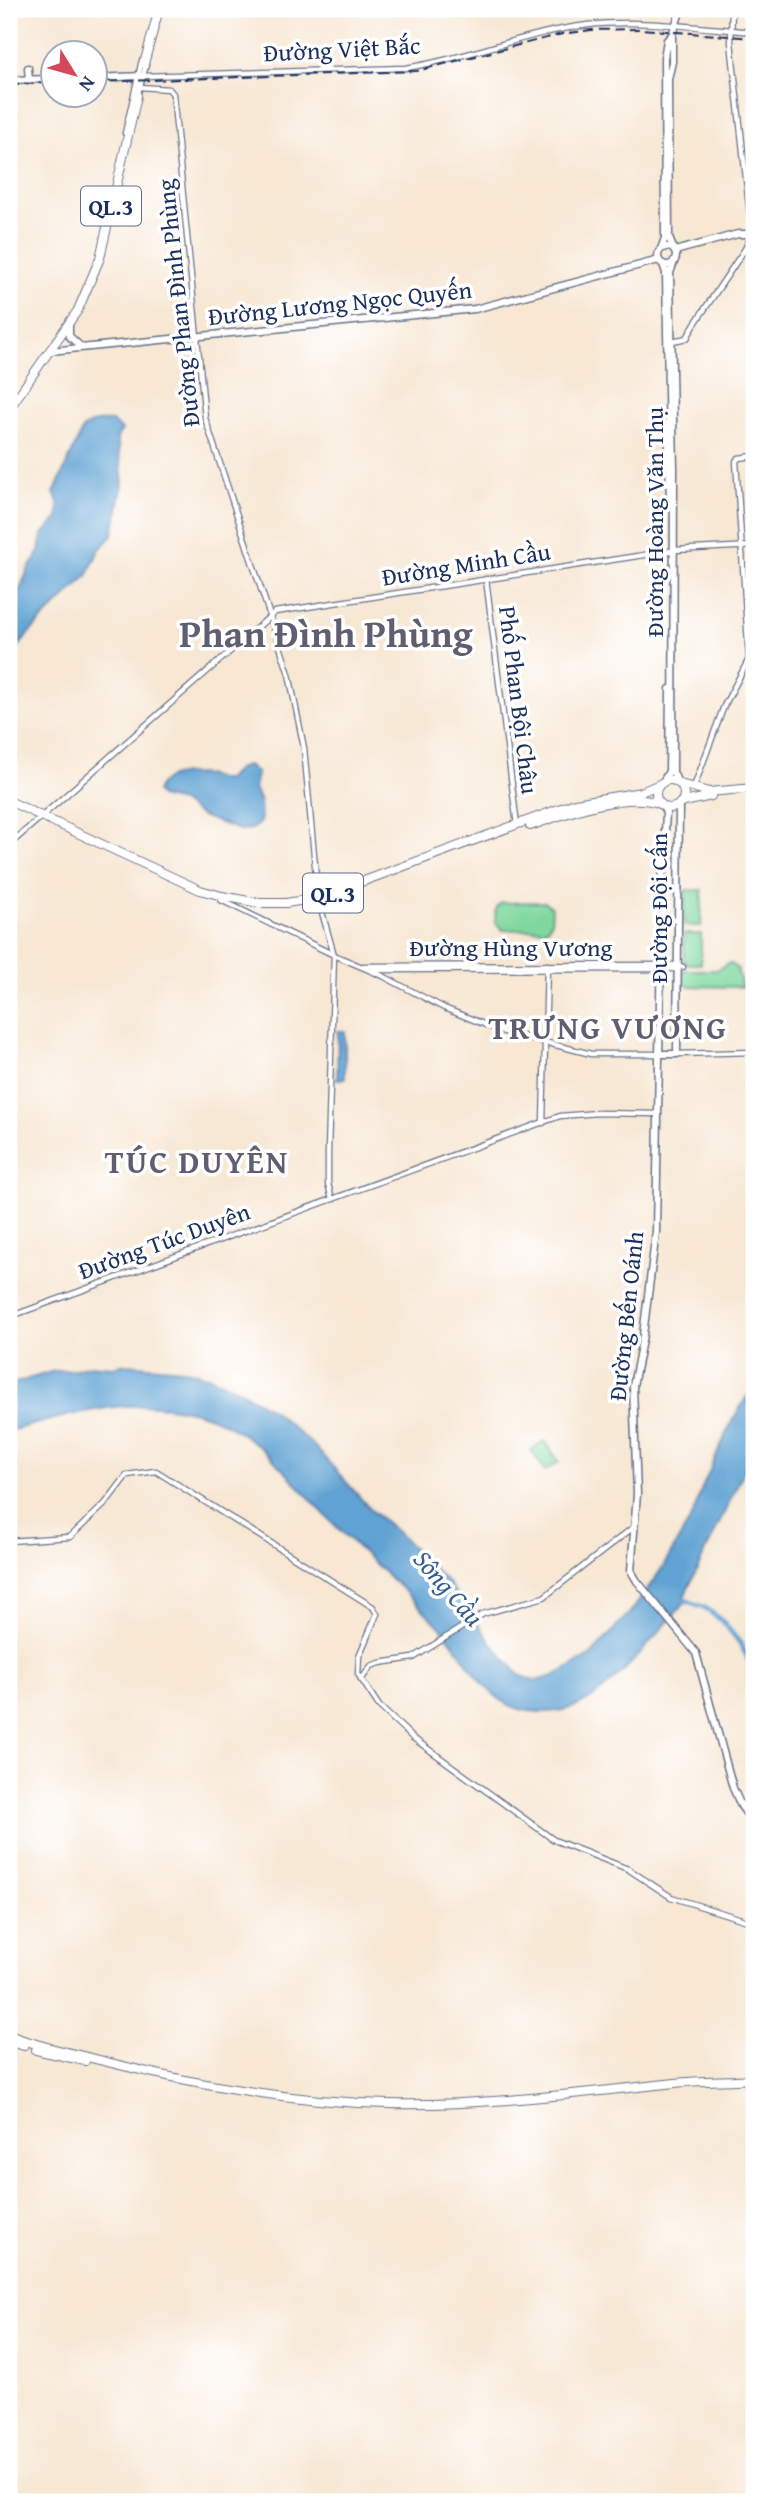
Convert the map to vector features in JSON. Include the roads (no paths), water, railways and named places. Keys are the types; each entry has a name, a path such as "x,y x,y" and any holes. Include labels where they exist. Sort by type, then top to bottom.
{"highway":[{"path":"144,64 158,9"},
{"name":"QL.3","path":"9,409 72,320 93,276 100,258 137,93"},
{"name":"QL.3","path":"318,900 575,803 641,792 670,780 709,792 754,790"},
{"path":"662,783 657,796 662,805"},
{"path":"678,783 684,796 680,804"},
{"name":"QL.3","path":"39,817 198,894 248,907 318,900 581,808 651,800 670,808 703,796 754,790"},
{"name":"QL.3","path":"9,803 200,890 248,907"},
{"path":"9,2035 35,2045 237,2090 309,2099 429,2105"},
{"path":"9,2042 133,2074 237,2094 304,2102 506,2104 754,2080"}],"main road":[{"name":"Đường Hoàng Văn Thụ","path":"678,783 673,772 669,321 670,273 674,254 669,238 663,58 667,40 681,9"},
{"path":"115,66 116,77"},
{"path":"28,68 29,80"},
{"name":"Đường Việt Bắc","path":"108,77 141,76"},
{"path":"9,80 38,80"},
{"name":"Đường Hoàng Văn Thụ","path":"666,169 665,238 660,257 666,273 672,341 670,378"},
{"path":"674,254 666,246 660,257 669,265 674,254 738,234 753,234"},
{"name":"Đường Lương Ngọc Quyến","path":"50,351 475,309 525,298 660,257"},
{"path":"72,320 69,336 76,345 86,348"},
{"name":"Đường Hoàng Văn Thụ","path":"662,783 669,771 672,689"},
{"name":"Đường Đội Cấn","path":"677,1054 677,846 680,804"},
{"name":"Đường Đội Cấn","path":"660,1054 666,813 662,805"},
{"path":"660,1054 677,1054"},
{"name":"Đường Bến Oánh","path":"660,1054 656,1232 634,1386 637,1482 631,1571 696,1653 733,1788 741,1806 754,1824"}],"street":[{"path":"672,341 687,338 753,234 731,31 732,9"},
{"path":"137,93 154,23"},
{"name":"Đường Việt Bắc","path":"141,76 405,68 436,63 590,24 673,31 754,33"},
{"path":"126,135 125,127 141,76"},
{"name":"Đường Phan Đình Phùng","path":"137,93 169,89 173,94 205,418 289,674 304,748 318,900 334,956 328,1148 328,1184 332,1199"},
{"path":"693,788 724,706 749,659 740,547 737,459 754,456"},
{"name":"Đường Minh Cầu","path":"268,616 280,610 672,551 754,546"},
{"name":"Phố Phan Bội Châu","path":"486,579 517,825"},
{"path":"9,845 268,616"},
{"path":"664,845 677,846"},
{"path":"248,907 334,956 369,970 450,1011 501,1031 591,1054 660,1054"},
{"path":"662,920 677,920"},
{"name":"Đường Hùng Vương","path":"360,966 678,967"},
{"path":"543,1123 547,966"},
{"name":"Đường Hùng Vương","path":"369,970 439,967"},
{"path":"677,1054 754,1052"},
{"name":"Đường Túc Duyên","path":"9,1317 571,1114 657,1114"},
{"path":"9,1541 70,1537 105,1504 127,1475 156,1471 373,1607 377,1614 357,1664 358,1674 379,1706 413,1738 554,1840 629,1870 671,1896 754,1923"},
{"path":"361,1680 371,1667 380,1662 408,1660 477,1618 544,1597 635,1525"}],"water":[{"path":"111,421 122,430 117,437 123,483 113,534 99,550 87,576 31,631 9,659 9,614 29,568 38,555 42,535 58,518 59,505 54,493 83,428 95,422"},
{"path":"248,765 257,773 254,788 260,802 261,818 259,824 252,829 239,830 201,816 181,802 160,797 156,792 164,781 176,776 198,774 227,780 238,769"},
{"path":"338,1031 345,1031 345,1078 337,1079"},
{"name":"Sông Cầu","path":"126,1364 182,1369 210,1377 274,1411 316,1448 371,1510 449,1584 494,1646 519,1675 535,1681 554,1676 591,1655 634,1608 663,1567 693,1515 701,1490 732,1421 754,1381 754,1450 684,1597 686,1600 683,1605 616,1678 586,1702 555,1711 528,1711 511,1706 494,1695 447,1635 426,1613 346,1536 272,1458 237,1430 195,1412 148,1405 78,1413 9,1431 9,1385 54,1371 73,1370 89,1365 113,1367"}],"waterway":[{"path":"679,1598 704,1607 723,1622 740,1643 751,1664 751,1796 754,1804"}],"railway":[{"path":"108,82 417,71 562,34 591,30 640,29 754,38"},
{"path":"9,84 38,83"}],"district":[{"name":"Phan Đình Phùng","path":"326,633"},
{"name":"TRƯNG VƯƠNG","path":"608,1027"},
{"name":"TÚC DUYÊN","path":"197,1161"}]}
